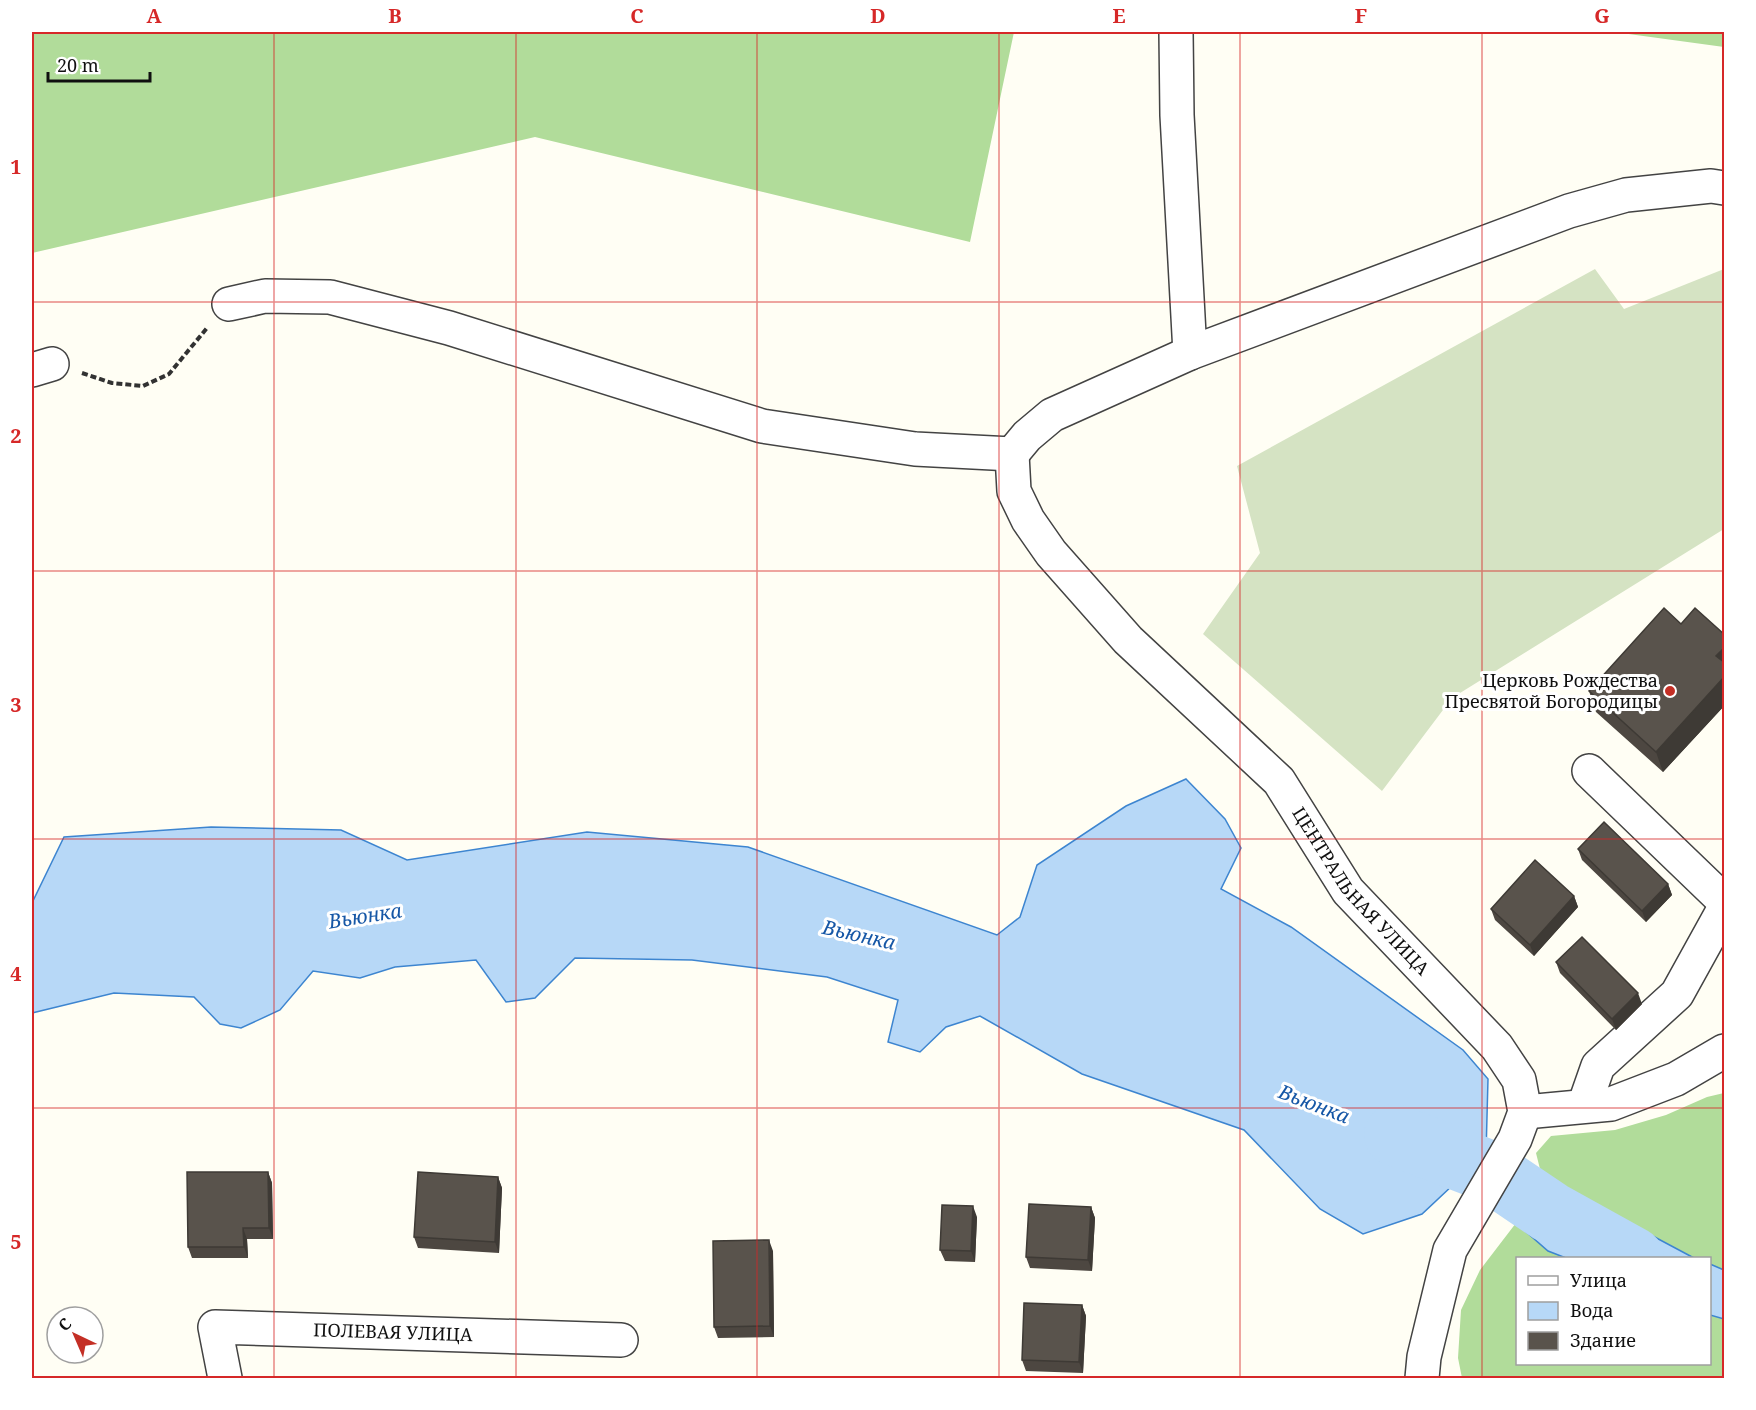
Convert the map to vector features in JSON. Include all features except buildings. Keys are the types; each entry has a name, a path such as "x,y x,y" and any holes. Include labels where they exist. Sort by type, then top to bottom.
{"street":[{"path":"1176,32 1177,115 1190,353"},
{"path":"229,304 265,296 330,297 449,328 762,426 915,449 1012,454 1027,436 1052,415 1190,353 1569,211 1626,195 1711,186 1725,188"},
{"name":"ЦЕНТРАЛЬНАЯ УЛИЦА","path":"1012,454 1014,491 1028,520 1051,553 1128,640 1279,781 1348,891 1497,1047 1518,1080 1520,1126"},
{"path":"1589,771 1725,901"},
{"path":"1584,1106 1598,1066 1677,994 1725,909"},
{"path":"1422,1378 1424,1357 1450,1250 1520,1126 1584,1106 1611,1104 1676,1079 1725,1051"},
{"name":"ПОЛЕВАЯ УЛИЦА","path":"225,1378 215,1327 621,1340"}],"path":[{"path":"42,367 112,383 143,386 169,374 229,304"}],"green space":[{"path":"32,32 1014,32 970,242 535,137 32,253"},
{"path":"1614,32 1724,32 1724,47"},
{"path":"1595,269 1624,309 1724,269 1724,529 1452,698 1382,791 1203,634 1260,553 1237,466"},
{"path":"1724,1093 1724,1270 1711,1264 1711,1257 1690,1257 1542,1177 1536,1153 1551,1136 1615,1130 1666,1115 1707,1097"},
{"path":"1516,1223 1548,1251 1563,1257 1516,1257 1516,1365 1711,1365 1711,1315 1724,1319 1724,1378 1462,1378 1458,1358 1461,1310 1480,1270"}],"water":[{"path":"1186,779 1225,819 1241,848 1221,889 1291,927 1463,1050 1488,1079 1486,1154 1422,1214 1363,1234 1320,1209 1244,1130 1082,1074 980,1016 946,1027 920,1052 888,1042 898,1000 827,977 692,960 575,958 535,998 506,1002 476,960 395,967 360,978 313,971 280,1010 241,1028 220,1024 194,997 114,993 32,1013 32,903 64,837 211,827 341,830 407,860 587,832 748,847 997,935 1020,917 1037,865 1126,806"},
{"path":"1533,1176 1542,1177 1692,1257 1563,1257 1548,1251 1516,1223 1506,1202 1512,1187"},
{"path":"1711,1264 1724,1270 1724,1319 1711,1315"}],"waterway":[{"name":"Вьюнка","path":"1395,1135 1491,1172 1550,1212 1631,1257"}],"place":[{"name":"Церковь Рождества Пресвятой Богородицы","path":"1670,691"}]}
